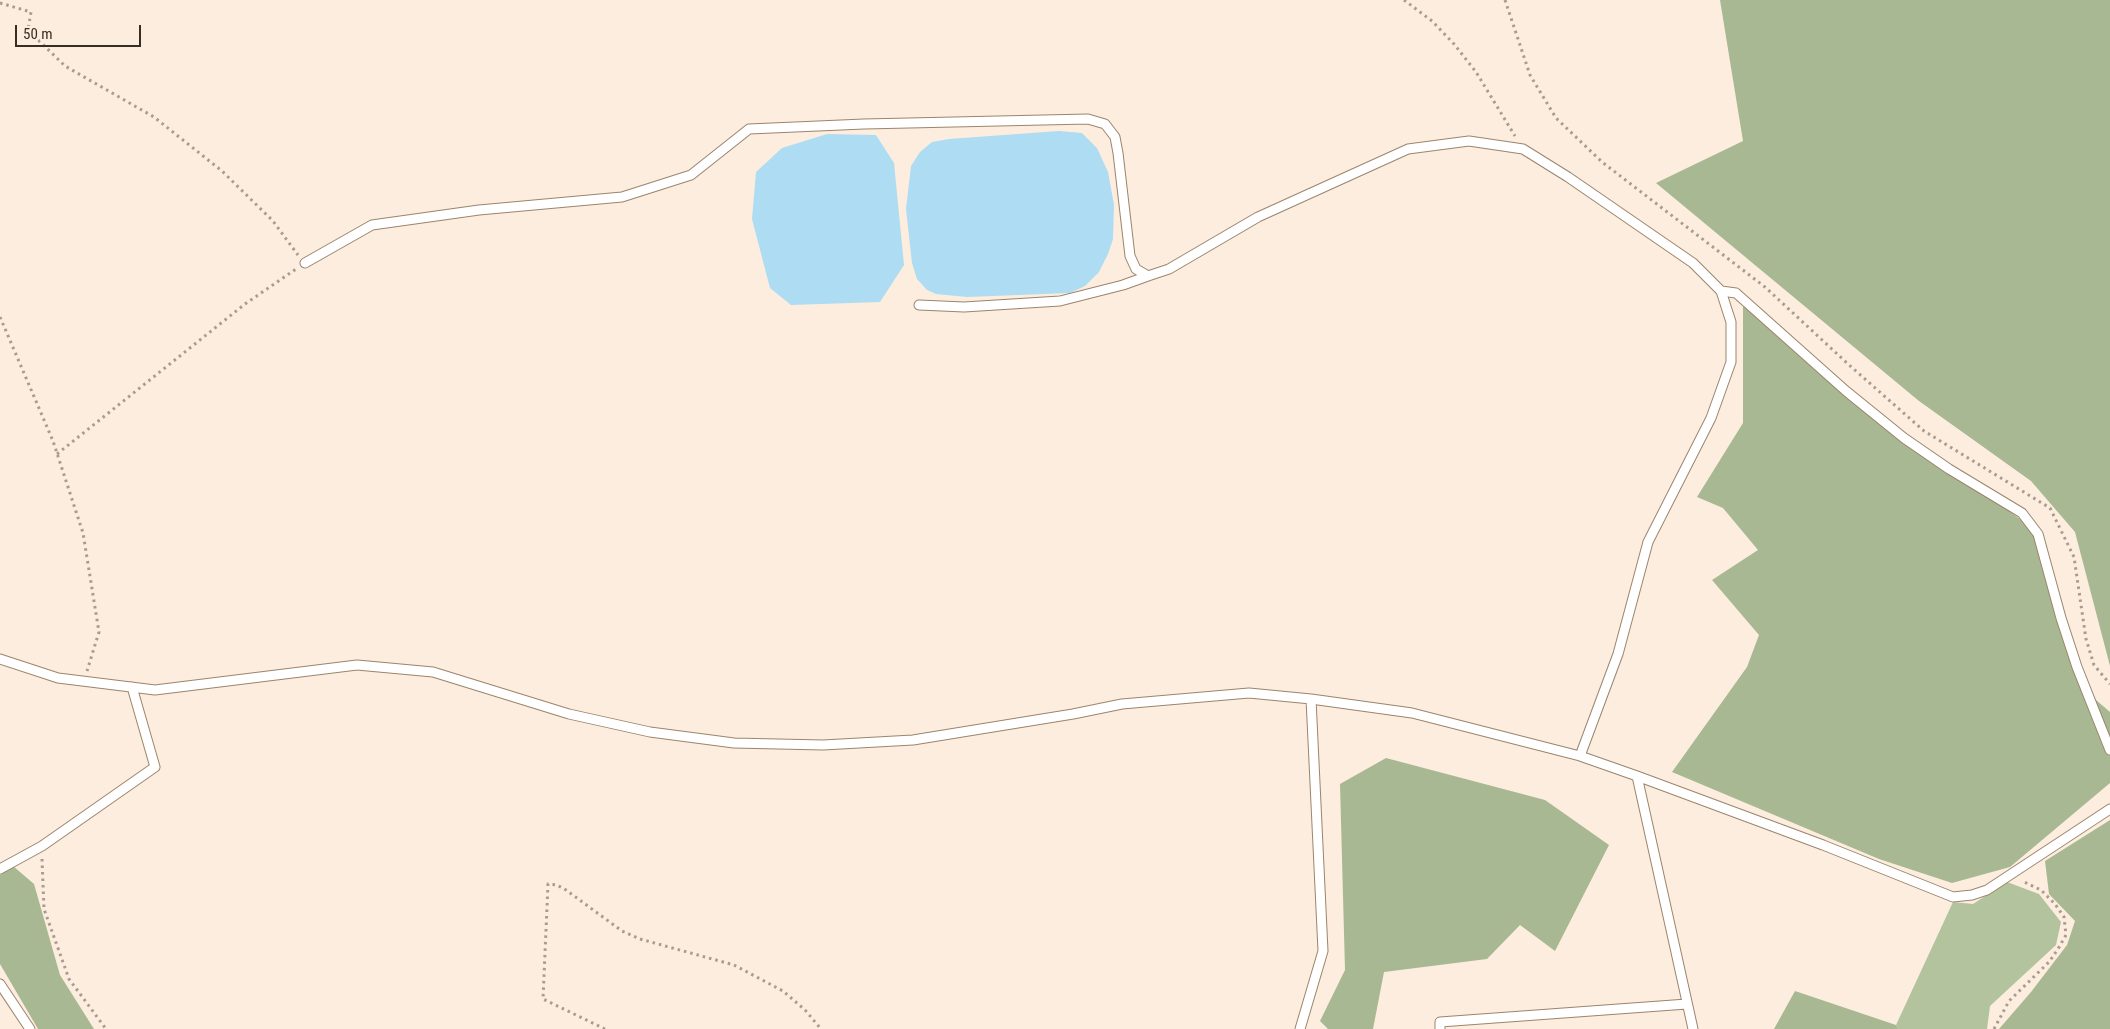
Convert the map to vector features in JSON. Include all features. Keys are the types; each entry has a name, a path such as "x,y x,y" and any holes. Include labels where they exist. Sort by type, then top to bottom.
{"lane":[{"path":"305,263 372,225 479,210 622,197 692,175 749,129 864,124 1088,119 1105,124 1115,137 1130,256 1136,270 1148,276"},
{"path":"919,304 964,307 1060,301 1123,285 1169,269 1258,217 1408,149 1469,141 1523,150 1568,176 1692,263 1721,291 1731,322 1731,362 1711,418 1648,542 1618,654 1580,756"},
{"path":"1721,291 1736,293 1846,391 1904,438 1949,469 2022,513 2038,534 2060,618 2110,750"},
{"path":"0,659 58,678 155,690 357,665 433,672 569,714 650,732 734,743 823,745 913,740 1073,714 1122,704 1249,693 1311,699 1412,713 1580,756 1823,845 1953,897 1972,895 1987,890 2110,809"},
{"path":"0,869 42,846 155,767 132,687"},
{"path":"1300,1029 1323,951 1311,699"},
{"path":"1637,776 1693,1029"},
{"path":"0,984 30,1029"},
{"path":"1440,1029 1440,1022 1687,1004"}],"path":[{"path":"1404,0 1432,21 1476,72 1523,150"},
{"path":"1505,0 1530,75 1556,118 1602,162 1765,288 1924,431 2050,508 2074,558 2086,639 2094,665 2110,684"},
{"path":"0,3 31,12 28,30 64,66 154,117 222,171 272,221 305,263 245,304 57,454"},
{"path":"0,317 57,454 83,533 99,632 84,681"},
{"path":"42,846 44,908 69,979 106,1029"},
{"path":"1994,1029 2009,1001 2049,962 2066,935 2064,917 2041,890 2009,876"},
{"path":"605,1029 543,999 548,884 566,890 622,931 640,939 734,965 742,969 783,991 805,1010 821,1029"}],"green space":[{"path":"1720,0 2110,0 2110,666 2075,532 2031,481 1919,401 1656,183 1743,141"},
{"path":"1743,306 1880,418 2031,527 2089,694 2110,712 2110,783 2010,867 1952,883 1879,859 1672,772 1747,667 1759,635 1712,580 1758,550 1723,508 1697,497 1743,423"},
{"path":"1386,758 1545,800 1609,845 1555,951 1520,925 1487,959 1384,972 1373,1029 1328,1029 1320,1021 1345,970 1340,784"},
{"path":"2110,820 2110,1029 1999,1029 2031,992 2067,945 2075,921 2049,894 2045,861"},
{"path":"13,866 34,884 60,975 94,1029 38,1029 0,964 0,875"},
{"path":"2007,882 2039,894 2061,922 2056,945 1990,1006 1987,1029 1898,1029 1896,1025 1953,902 1973,904"},
{"path":"1795,991 1896,1025 1898,1029 1774,1029"}],"water":[{"path":"1059,131 1082,133 1097,148 1108,172 1114,205 1113,239 1099,272 1085,286 1070,293 967,297 936,294 927,290 917,279 912,263 906,209 911,166 920,152 932,142 949,139"},
{"path":"827,134 876,135 894,163 904,265 880,302 791,305 770,288 752,219 756,172 782,148"}]}
